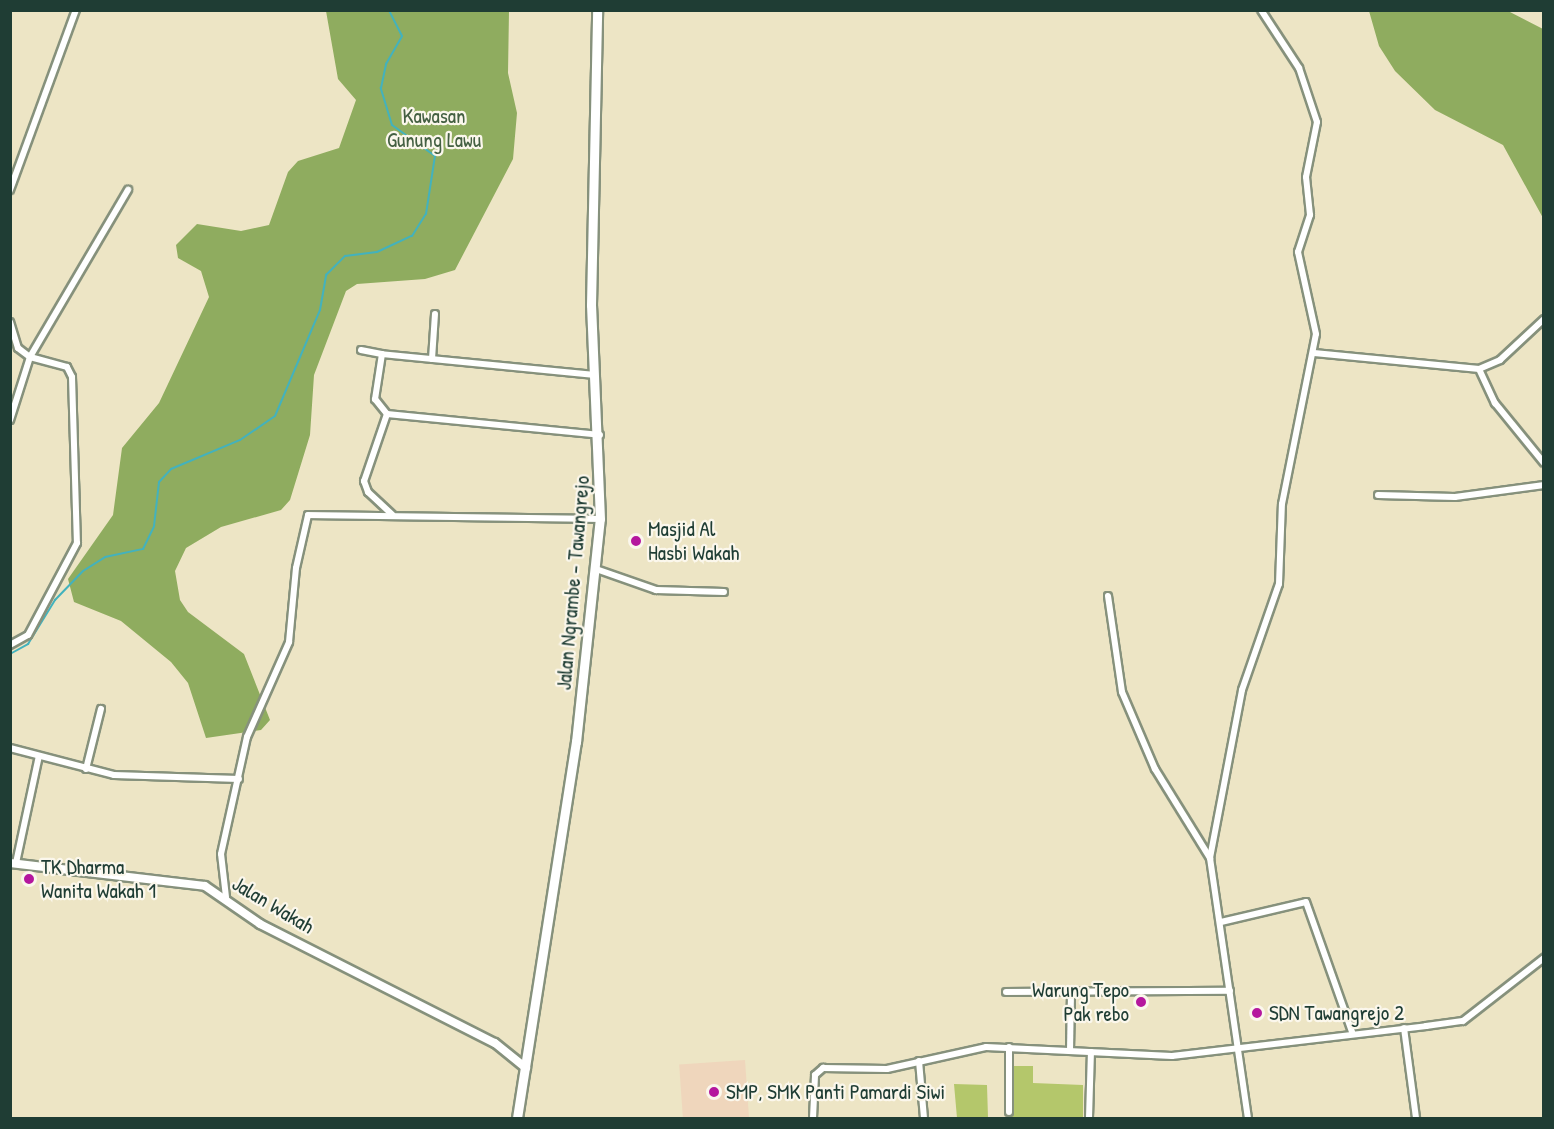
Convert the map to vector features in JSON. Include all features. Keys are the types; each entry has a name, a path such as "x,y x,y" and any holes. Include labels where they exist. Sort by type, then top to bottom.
{"main road":[{"name":"Jalan Ngrambe - Tawangrejo","path":"517,1119 576,742 600,519 600,435 591,236 597,10"}],"street":[{"path":"10,190 76,10"},
{"path":"1248,1119 1210,858 1242,690 1279,584 1282,504 1314,353 1314,308 1299,252 1310,215 1306,177 1317,122 1299,68 1261,10"},
{"path":"10,420 30,357 128,190"},
{"path":"432,359 435,314"},
{"path":"1314,353 1479,369 1500,360 1544,319"},
{"path":"10,322 18,348 30,357 67,367 72,377 77,543 28,635 10,645"},
{"path":"361,350 596,375"},
{"path":"382,354 375,399 387,414 600,435"},
{"path":"1479,369 1495,403 1544,463"},
{"path":"387,414 364,481 368,492 393,514"},
{"path":"1378,495 1455,497 1544,485"},
{"path":"226,897 221,854 247,737 289,642 304,520 314,513 600,519"},
{"path":"596,569 656,590 724,592"},
{"path":"1108,596 1122,692 1155,769 1210,858"},
{"path":"87,769 100,709"},
{"path":"10,748 87,769 154,778 239,779"},
{"path":"13,863 39,756"},
{"name":"Jalan Wakah","path":"13,863 187,881 226,897 261,924 495,1043 525,1068"},
{"path":"1221,922 1306,902 1332,963 1352,1032"},
{"path":"813,1119 818,1069 887,1069 964,1050 1009,1047 1172,1056 1463,1020 1544,958"},
{"path":"1006,992 1071,994 1230,991"},
{"path":"1070,1051 1071,994"},
{"path":"1404,1028 1416,1119"},
{"path":"1009,1047 1009,1112"},
{"path":"1089,1119 1091,1052"},
{"path":"919,1061 924,1119"}],"shaded area":[{"name":"SMP, SMK Panti Pamardi Siwi","path":"745,1060 749,1118 683,1118 679,1065"}],"green space":[{"name":"Kawasan Gunung Lawu","path":"326,11 509,11 508,73 517,113 513,159 455,270 425,279 357,284 346,291 314,375 310,435 290,500 281,510 221,527 186,548 175,571 180,600 188,612 244,654 270,720 261,730 206,738 188,683 171,662 121,621 74,602 68,579 113,515 122,448 159,403 209,297 201,271 178,258 176,245 197,224 241,231 269,225 288,172 298,161 339,148 356,100 338,79"},
{"path":"1369,11 1508,11 1543,29 1543,218 1503,145 1435,110 1395,71 1379,46"},
{"path":"1014,1066 1033,1066 1033,1083 1083,1085 1083,1118 1011,1118"},
{"path":"954,1084 987,1085 988,1118 957,1118"}],"waterway":[{"path":"10,654 28,644 55,600 83,571 105,557 143,549 154,526 159,482 171,469 240,440 275,416 320,310 326,275 345,256 377,252 412,236 426,214 435,156 392,125 381,88 386,64 402,36 389,10"}],"place":[{"name":"Masjid Al Hasbi Wakah","path":"636,541"},
{"name":"TK Dharma Wanita Wakah 1","path":"29,879"},
{"name":"Warung Tepo Pak rebo","path":"1141,1002"},
{"name":"SDN Tawangrejo 2","path":"1257,1013"},
{"name":"SMP, SMK Panti Pamardi Siwi","path":"714,1092"}]}
